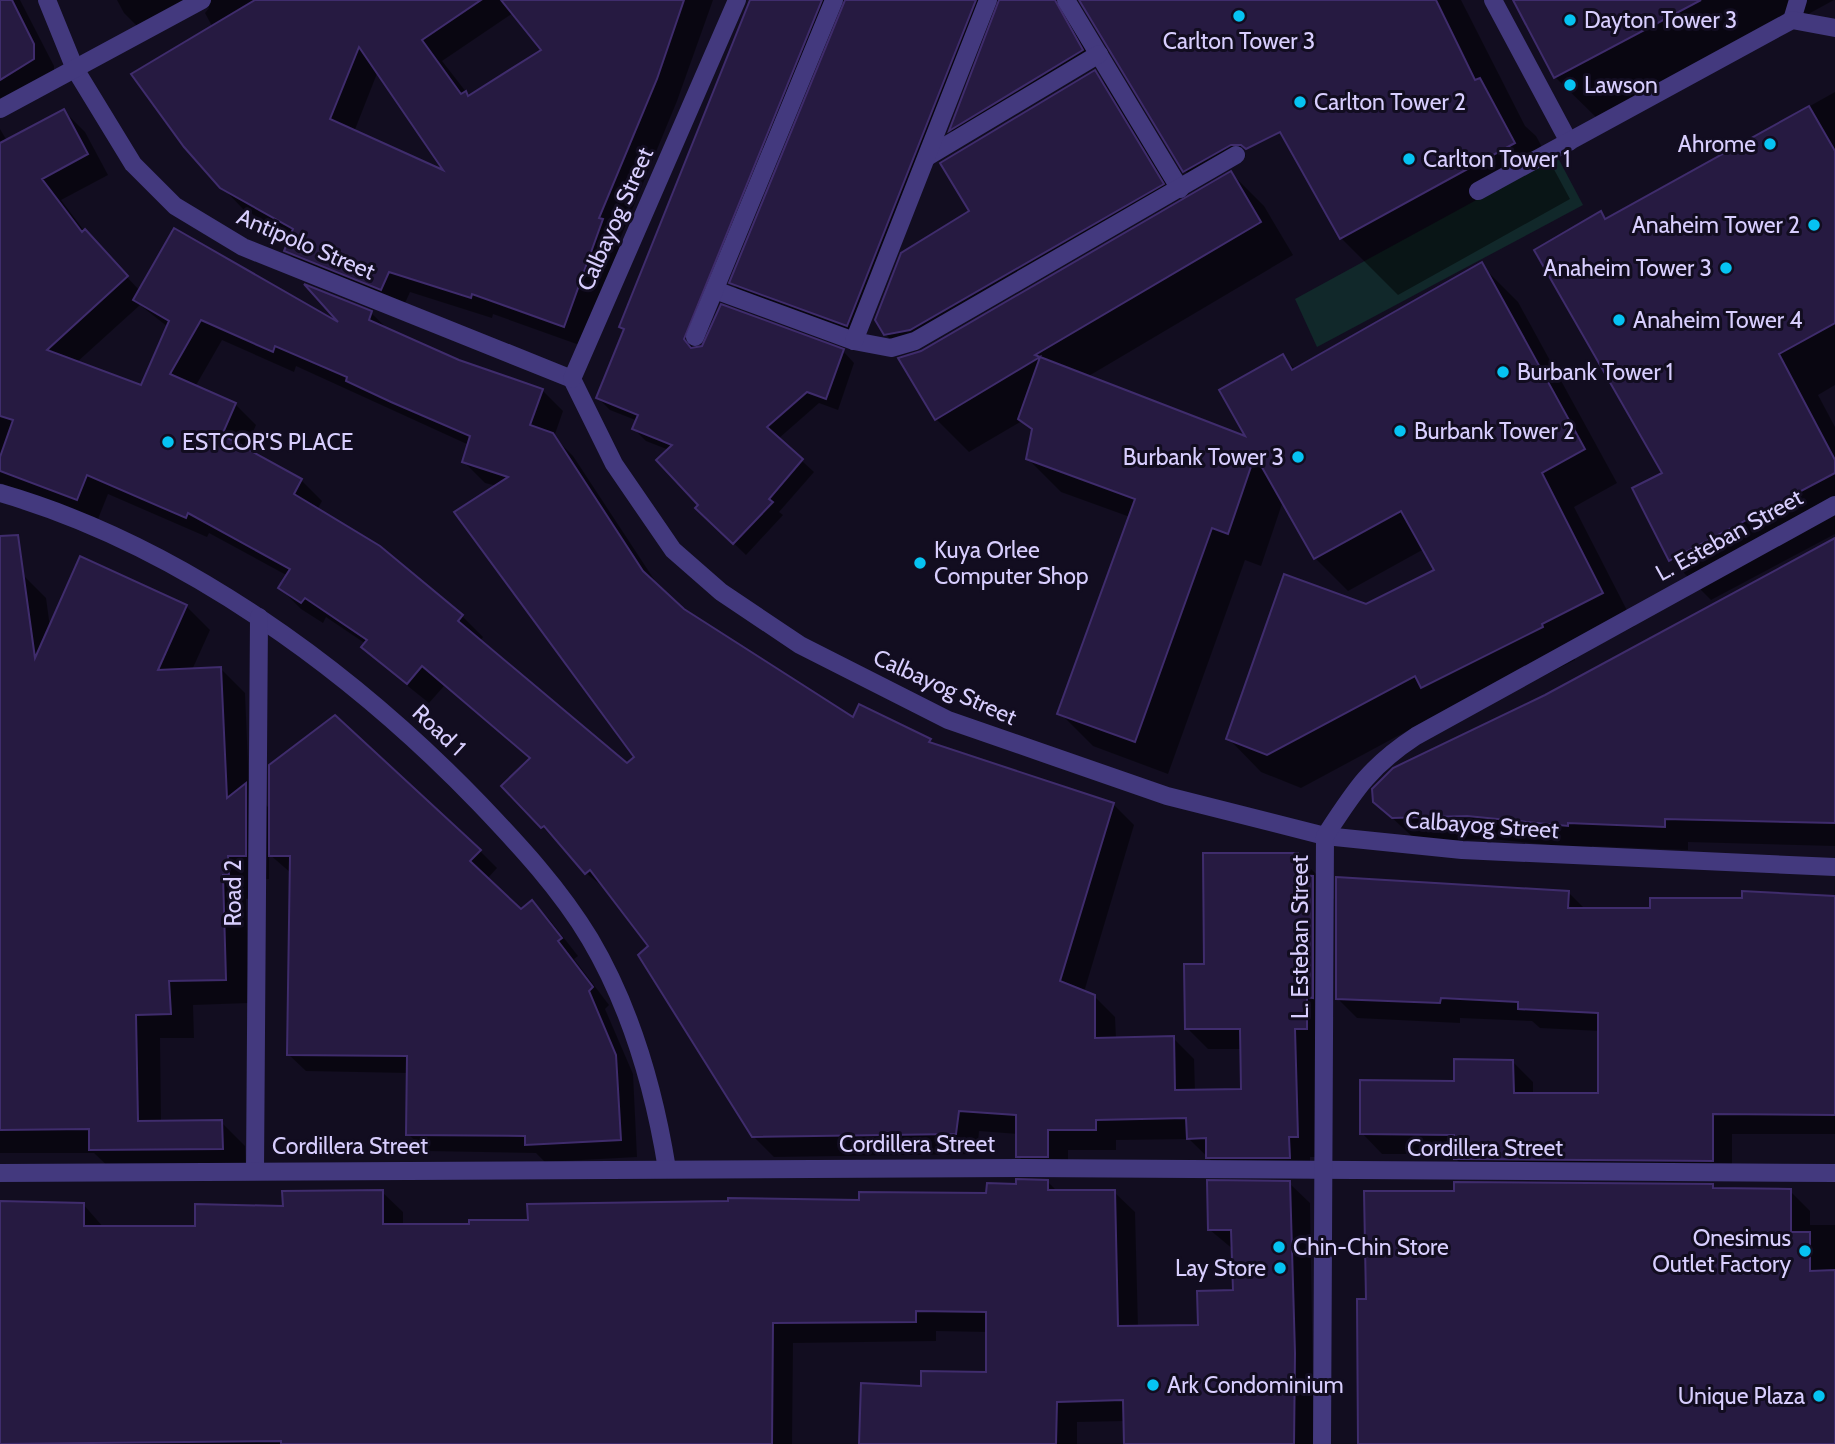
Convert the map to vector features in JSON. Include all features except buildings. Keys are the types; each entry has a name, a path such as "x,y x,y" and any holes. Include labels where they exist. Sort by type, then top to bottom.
{"street":[{"name":"Antipolo Street","path":"47,0 75,69 133,164 176,206 243,247 572,379"},
{"path":"0,109 202,0"},
{"name":"Calbayog Street","path":"737,0 572,379 614,464 673,550 720,592 800,645 947,720 1167,796 1325,836 1462,850 1835,867"},
{"path":"695,337 834,0"},
{"path":"854,341 988,0"},
{"path":"1066,0 1180,189"},
{"path":"1493,0 1569,142"},
{"path":"1792,20 1798,0"},
{"path":"1478,191 1792,20 1835,28"},
{"path":"927,157 1099,54"},
{"path":"715,289 854,341 891,348 915,341 1236,155"},
{"name":"Road 1","path":"0,493 57,509 126,541 259,617 366,696 440,762 544,873 590,939 633,1026 657,1110 667,1169"},
{"name":"L. Esteban Street","path":"1322,1444 1325,836 1367,775 1383,758 1416,736 1835,505"},
{"name":"Road 2","path":"255,1171 259,617"},
{"name":"Cordillera Street","path":"0,1173 667,1169 1835,1173"}],"green space":[{"path":"1557,156 1583,205 1317,347 1295,299"}],"place":[{"name":"Carlton Tower 3","path":"1239,16"},
{"name":"Dayton Tower 3","path":"1570,20"},
{"name":"Lawson","path":"1570,85"},
{"name":"Carlton Tower 2","path":"1300,102"},
{"name":"Ahrome","path":"1770,144"},
{"name":"Carlton Tower 1","path":"1409,159"},
{"name":"Anaheim Tower 2","path":"1814,225"},
{"name":"Anaheim Tower 3","path":"1726,268"},
{"name":"Anaheim Tower 4","path":"1619,320"},
{"name":"Burbank Tower 1","path":"1503,372"},
{"name":"Burbank Tower 2","path":"1400,431"},
{"name":"ESTCOR'S PLACE","path":"168,442"},
{"name":"Burbank Tower 3","path":"1298,457"},
{"name":"Kuya Orlee Computer Shop","path":"920,563"},
{"name":"Chin-Chin Store","path":"1279,1247"},
{"name":"Onesimus Outlet Factory","path":"1805,1251"},
{"name":"Lay Store","path":"1280,1268"},
{"name":"Ark Condominium","path":"1153,1385"},
{"name":"Unique Plaza","path":"1819,1396"}]}
